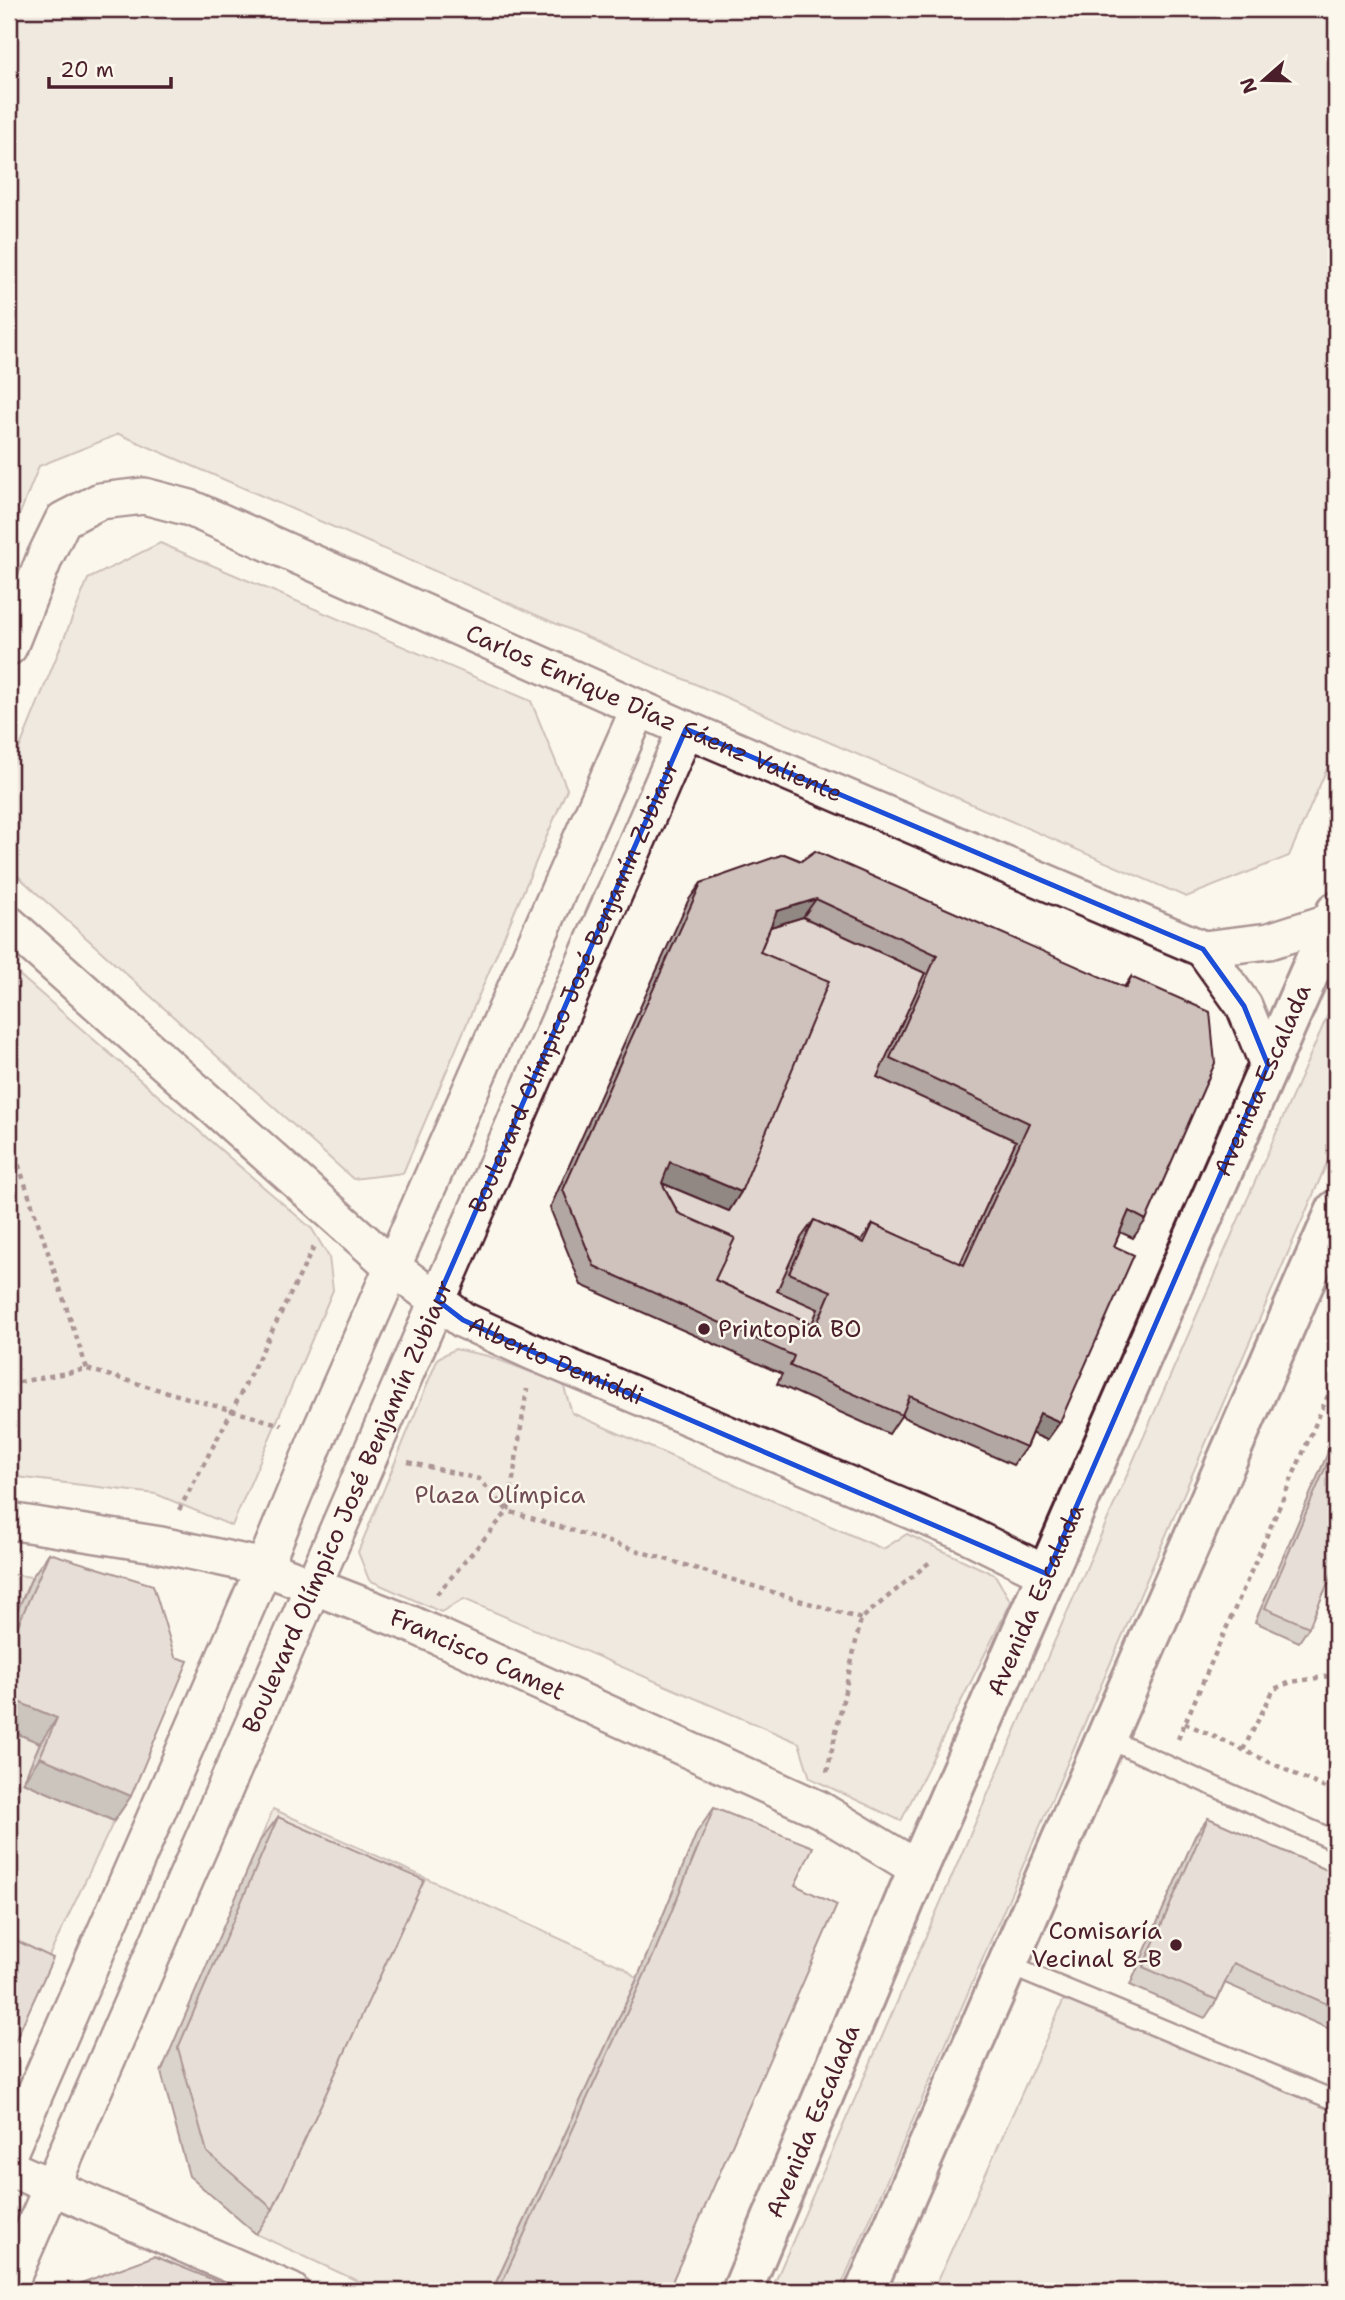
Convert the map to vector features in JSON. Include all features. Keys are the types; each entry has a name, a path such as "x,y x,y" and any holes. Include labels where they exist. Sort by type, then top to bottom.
{"main road":[{"name":"Avenida Escalada","path":"742,2291 918,1869 1334,916"},
{"path":"865,2291 1336,1210"}],"street":[{"name":"Carlos Enrique Díaz Sáenz Valiente","path":"9,647 63,520 100,501 144,496 190,508 686,729 1203,949 1269,942 1334,916"},
{"name":"Boulevard Olímpico José Benjamín Zubiaur","path":"9,2153 264,1567 318,1436 639,708"},
{"name":"Boulevard Olímpico José Benjamín Zubiaur","path":"9,2285 686,729"},
{"name":"Alberto Demiddi","path":"9,924 394,1268 463,1320 964,1534 1047,1574"},
{"path":"1203,949 1244,1006 1268,1065"},
{"name":"Francisco Camet","path":"9,1521 161,1545 264,1567 411,1624 819,1809 918,1869"},
{"path":"9,2168 291,2291"}],"lane":[{"path":"1107,1738 1336,1841"},
{"path":"1007,1965 1336,2101"}],"path":[{"path":"9,1149 10,1138"},
{"path":"10,1138 87,1369"},
{"path":"161,1545 232,1411 332,1211"},
{"path":"411,1624 508,1511 533,1352"},
{"path":"9,1384 87,1369 318,1436"},
{"path":"1166,1765 1336,1377"},
{"path":"369,1454 479,1479 508,1511 861,1619"},
{"path":"819,1809 861,1619 964,1534"},
{"path":"1243,1750 1274,1689 1291,1682 1336,1675"},
{"path":"1185,1723 1336,1793"}],"highlighted area":[{"path":"686,729 1203,949 1244,1006 1268,1065 1047,1574 533,1352 463,1320 437,1300"}],"green space":[{"path":"9,9 1336,9 1336,748 1289,856 1186,897 119,434 39,466 9,541"},
{"path":"160,543 531,701 567,789 403,1173 353,1179 9,868 9,774 88,579"},
{"path":"803,917 925,973 878,1077 1016,1141 951,1284 818,1309 803,1344 703,1299 665,1231 658,1181 764,929"},
{"path":"9,966 312,1229 329,1257 333,1290 232,1526 156,1494 9,1476"},
{"path":"1336,996 1336,1142 839,2291 771,2291"},
{"name":"Plaza Olímpica","path":"455,1349 488,1356 563,1384 572,1413 883,1549 907,1534 995,1575 1011,1602 901,1821 810,1778 799,1743 464,1599 441,1612 369,1580 358,1552 438,1358"},
{"path":"9,1574 32,1577 9,1630"},
{"path":"9,1730 40,1743 24,1782 114,1821 36,1983 9,1970"},
{"path":"273,1809 625,1968 637,1979 492,2291 379,2291 256,2234 406,1905 260,1841"},
{"path":"1065,1997 1336,2109 1336,2291 933,2291"}],"building":[{"path":"815,851 1126,988 1131,977 1210,1012 1215,1063 1146,1220 1129,1211 1114,1246 1134,1255 1060,1422 1040,1413 1026,1447 910,1396 902,1415 790,1366 794,1356 594,1266 563,1190 701,883 784,854 801,861","holes":["816,899 937,955 890,1058 1029,1123 964,1265 873,1224 864,1243 814,1220 789,1273 831,1291 816,1326 715,1280 735,1238 678,1213 662,1183 670,1162 741,1192 829,981 760,952 777,911"]},
{"path":"1336,1443 1336,1564 1309,1627 1265,1608"},
{"path":"49,1553 153,1585 175,1657 188,1661 131,1796 40,1757 57,1718 9,1698 9,1646"},
{"path":"714,1808 813,1847 795,1885 837,1905 668,2291 498,2291 654,1954"},
{"path":"278,1817 424,1880 273,2209 207,2152 178,2048"},
{"path":"1208,1818 1336,1874 1336,2008 1234,1963 1217,2000 1143,1967"},
{"path":"9,1937 53,1958 16,2039 9,2042"},
{"path":"154,2256 226,2285 223,2291 77,2291 81,2283"}],"place":[{"name":"Printopia BO","path":"704,1329"},
{"name":"Comisaría Vecinal 8-B","path":"1176,1945"}]}
